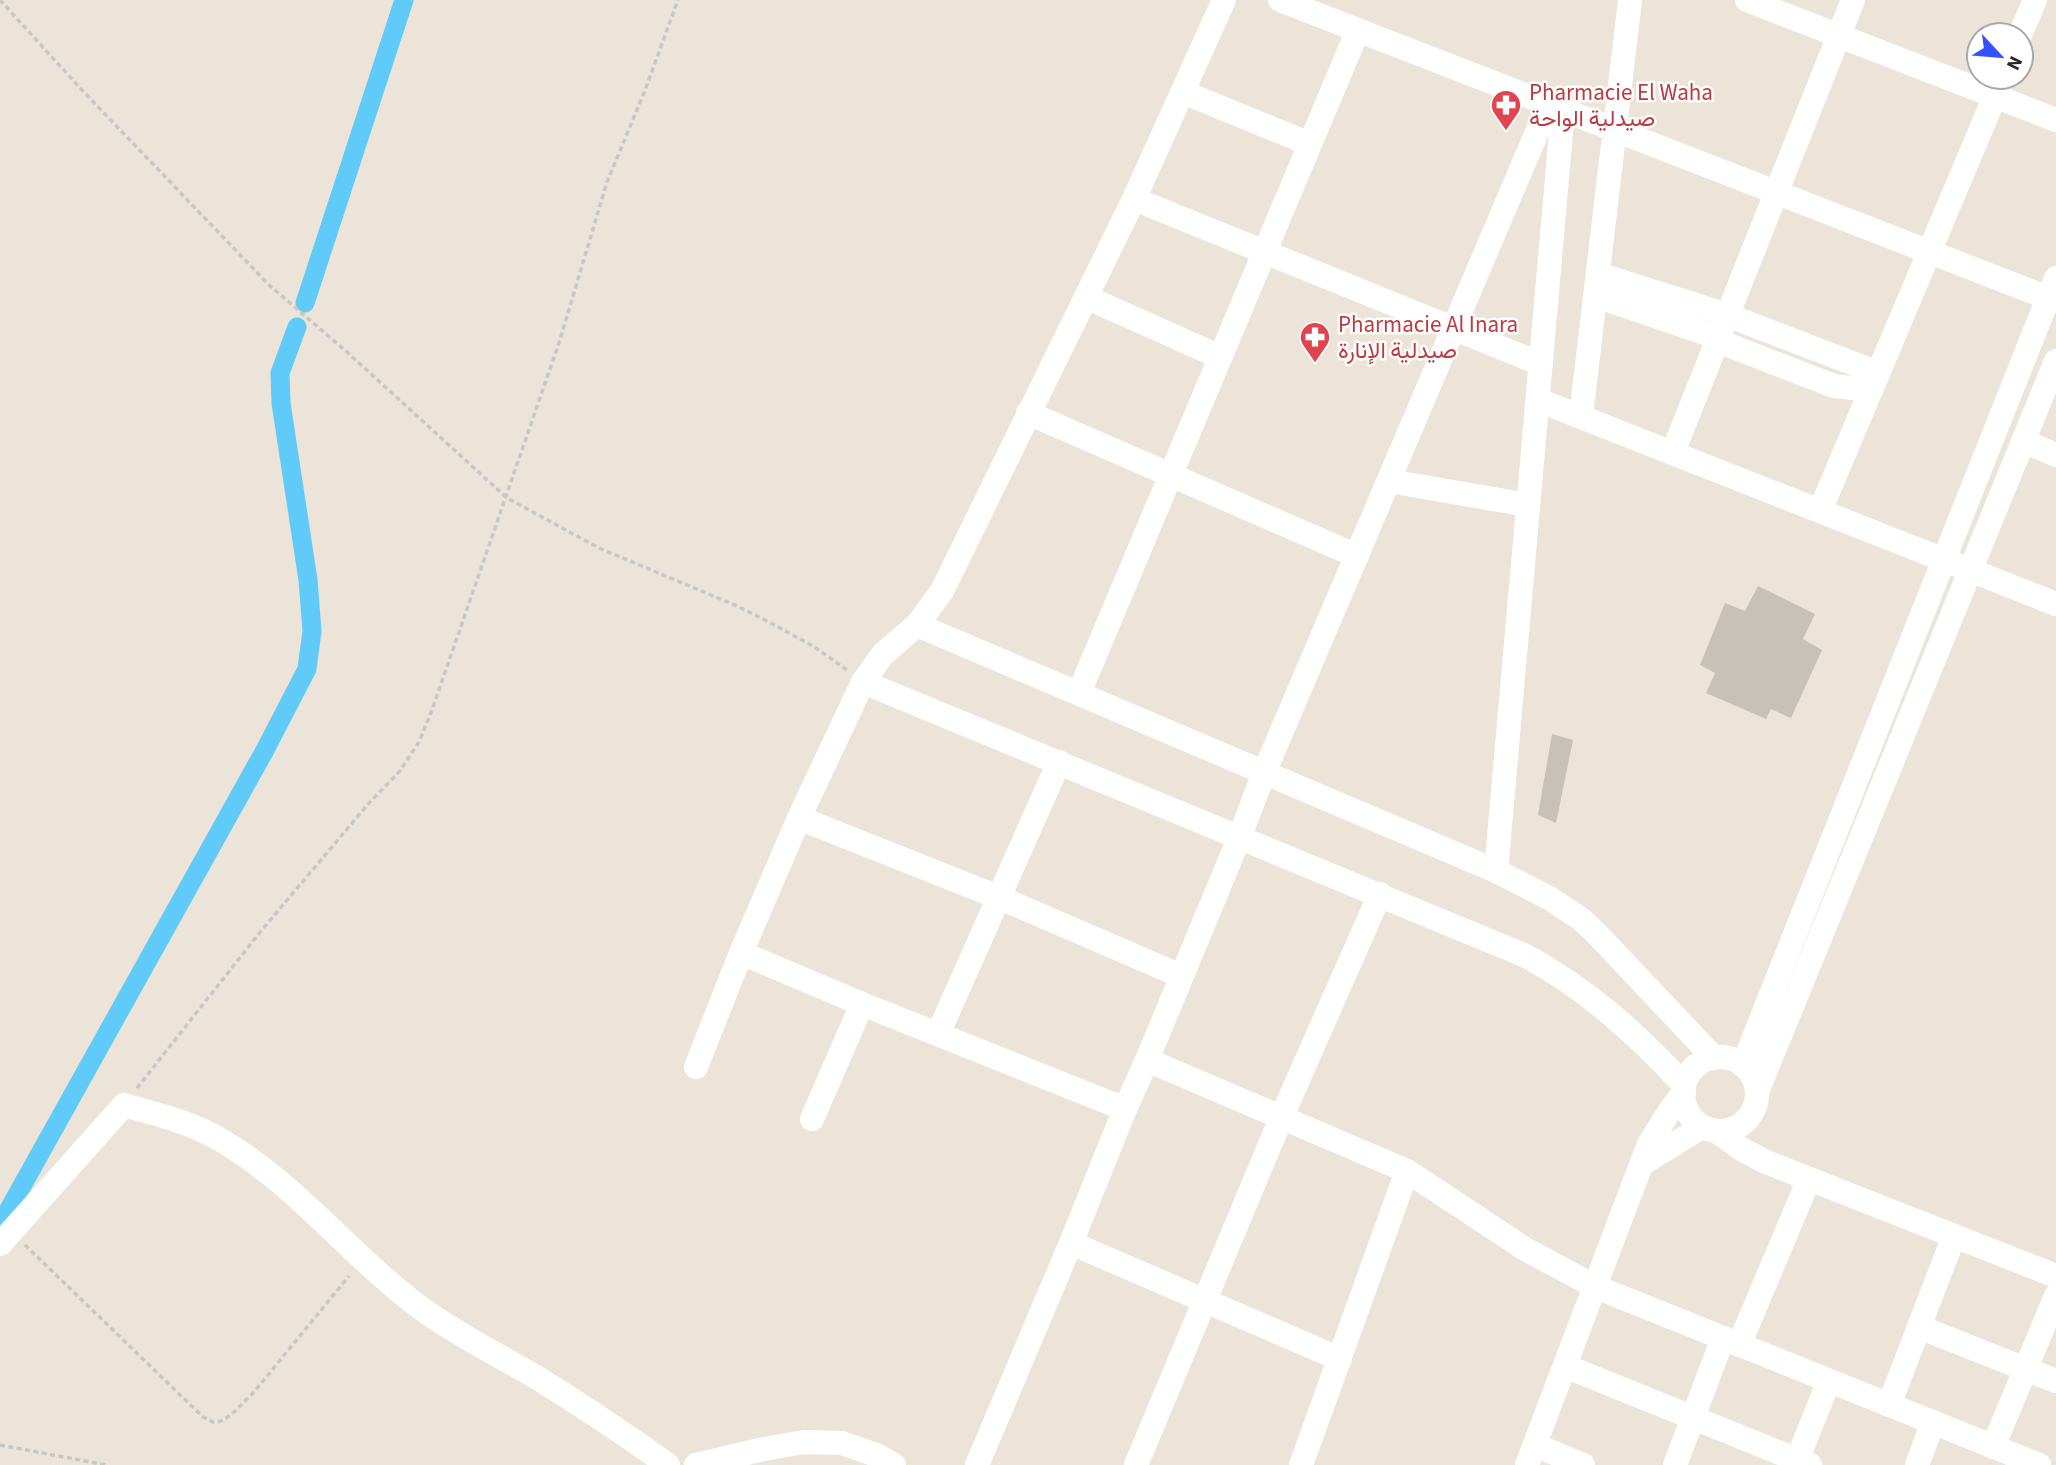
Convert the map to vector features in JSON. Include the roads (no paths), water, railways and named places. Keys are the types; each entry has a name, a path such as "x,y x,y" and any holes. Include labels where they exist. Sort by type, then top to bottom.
{"street":[{"path":"696,1067 799,818 863,682 883,654 917,625 942,591 1134,200 1224,0"},
{"path":"1280,0 1929,252 2053,292 1743,1065"},
{"path":"1581,416 1630,0"},
{"path":"1747,0 1838,35 1965,75"},
{"path":"1673,452 1853,0"},
{"path":"2026,21 2035,0"},
{"path":"1079,693 1358,30"},
{"path":"1820,511 1997,91"},
{"path":"2007,91 2056,120"},
{"path":"1183,92 1310,144"},
{"path":"977,1465 1071,1244 1264,773 1453,330 1556,107"},
{"path":"1496,871 1541,364 1556,107"},
{"path":"1134,200 1541,364"},
{"path":"1597,285 1721,331 1874,382"},
{"path":"1086,297 1220,357"},
{"path":"1643,1163 1709,1129 1727,1130 1745,1121 1755,1106 1757,1092 2056,360"},
{"path":"1538,400 2056,604"},
{"path":"1028,413 1357,556"},
{"path":"2023,441 2056,455"},
{"path":"1389,481 1528,505"},
{"path":"917,625 1496,871 1549,898 1581,919 1714,1058"},
{"path":"863,682 1526,956 1564,978 1624,1024 1684,1088 1685,1105 1689,1115 1743,1150 1766,1163 2056,1276"},
{"path":"938,1034 1059,762"},
{"path":"799,818 998,897 1181,976"},
{"path":"1136,1465 1282,1116 1380,894"},
{"path":"741,953 1125,1109"},
{"path":"812,1119 862,1004"},
{"path":"1583,1465 1531,1455 1654,1136 1695,1067 1704,1061 1724,1058 1743,1065 1755,1082 1757,1092"},
{"path":"1147,1060 1407,1171 1525,1249 1596,1287 2036,1464"},
{"path":"6,1238 124,1105 198,1128 249,1159 421,1308 463,1336 601,1417 668,1465"},
{"path":"1745,1121 1766,1163"},
{"path":"1301,1465 1407,1171"},
{"path":"1675,1465 1693,1418 1809,1179"},
{"path":"1889,1405 1954,1236"},
{"path":"1071,1244 1340,1359"},
{"path":"1993,1447 2056,1296"},
{"path":"1919,1328 2056,1381"},
{"path":"1565,1366 1801,1463 1829,1381"},
{"path":"1917,1465 1933,1422"},
{"path":"696,1465 804,1442 842,1443 876,1455 894,1465"}],"waterway":[{"path":"305,303 404,0"},
{"path":"0,1221 265,750 307,669 312,631 308,580 281,403 280,373 297,327"}],"place":[{"name":"Pharmacie El Waha صيدلية الواحة","path":"1506,132"},
{"name":"Pharmacie Al Inara صيدلية الإنارة","path":"1315,364"}]}
